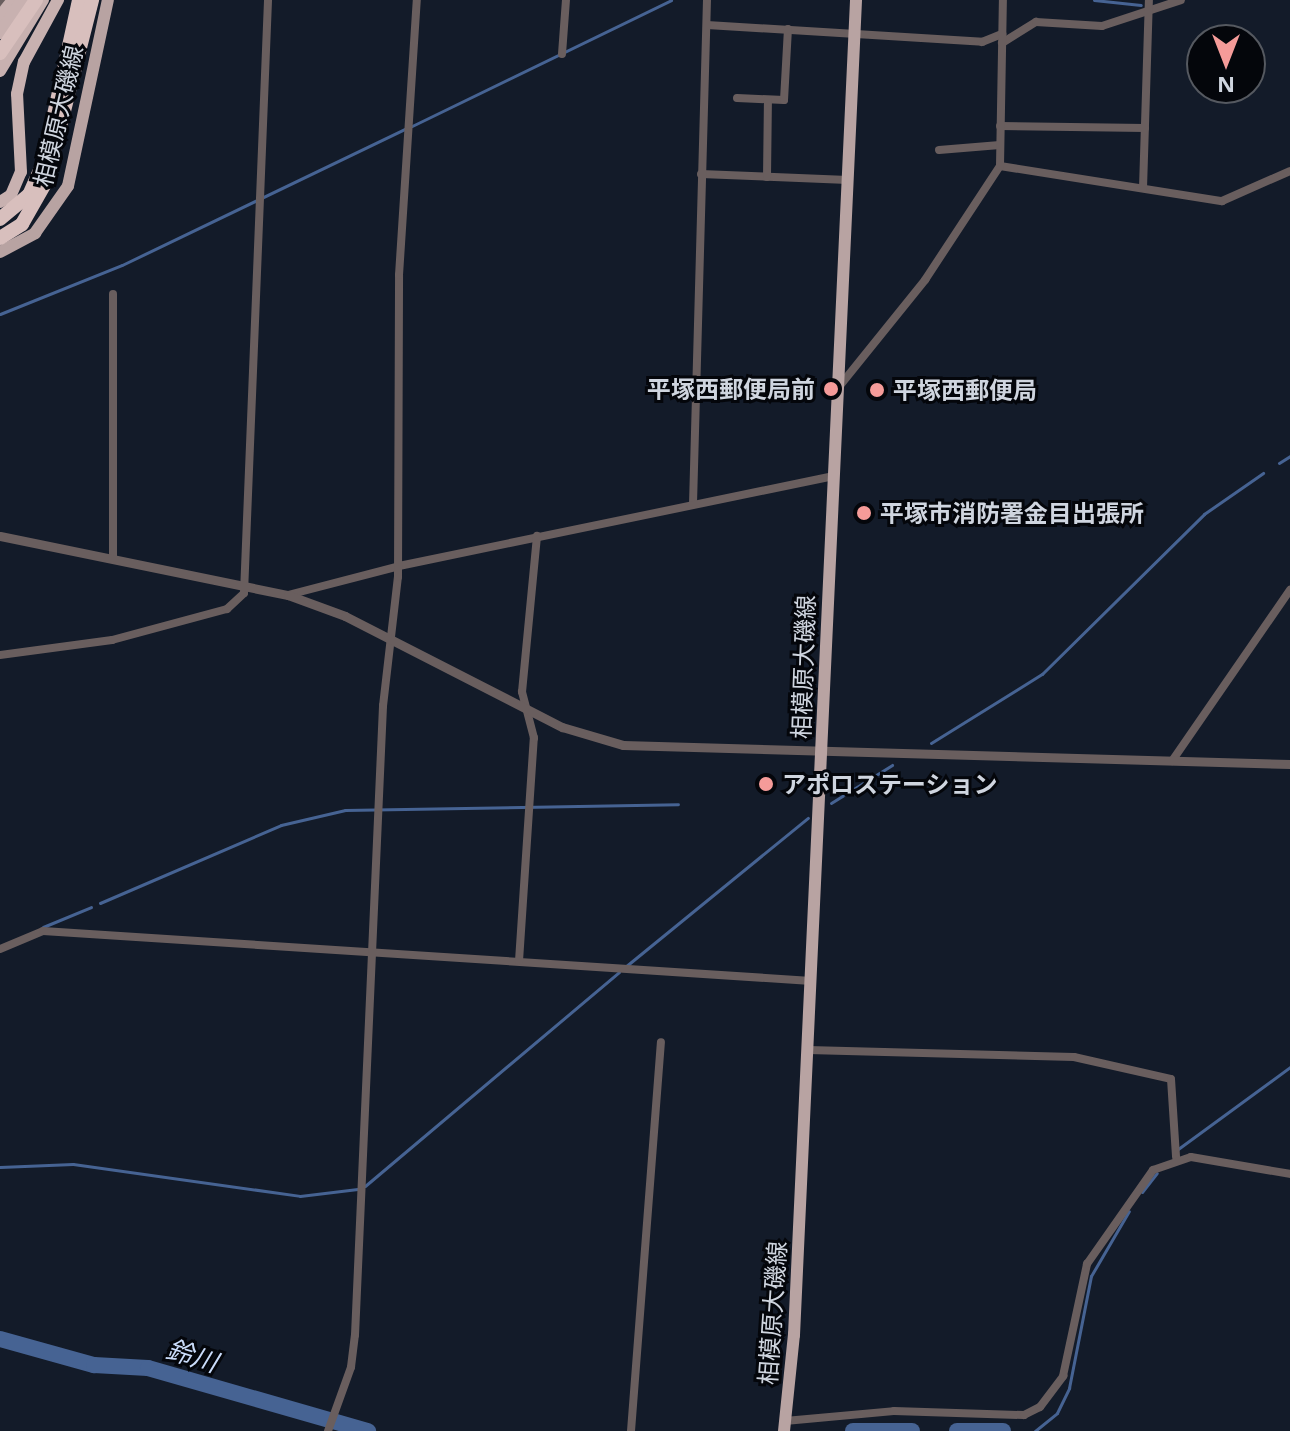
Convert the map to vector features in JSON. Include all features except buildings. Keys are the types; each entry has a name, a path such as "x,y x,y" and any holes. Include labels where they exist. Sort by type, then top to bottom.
{"highway":[{"path":"0,16 13,0"},
{"path":"0,33 22,0"},
{"path":"0,53 36,0"},
{"path":"0,71 43,0"},
{"path":"0,202 11,195 21,172 17,94 24,62 58,0"},
{"path":"0,219 36,181 79,0"},
{"path":"0,238 22,224 46,182 92,0"}],"main road":[{"name":"相模原大磯線","path":"785,1426 808,1050 856,0"},
{"name":"相模原大磯線","path":"0,252 35,233 68,186 107,2"}],"street":[{"path":"0,655 112,640 227,609 245,584 268,0"},
{"path":"328,1431 355,1335 372,952 391,641 399,566 399,275 417,0"},
{"path":"562,51 566,0"},
{"path":"693,504 707,0"},
{"path":"838,388 925,280 1000,166 1003,0"},
{"path":"707,25 982,42 1002,39 1036,22 1102,26 1148,5 1181,0"},
{"path":"1143,188 1148,5"},
{"path":"737,98 784,100 788,29"},
{"path":"767,177 768,100"},
{"path":"1000,126 1145,128"},
{"path":"939,150 1000,145"},
{"path":"1000,166 1222,201 1290,171"},
{"path":"701,174 848,180"},
{"path":"113,294 113,557"},
{"path":"288,595 399,566 834,476"},
{"path":"0,536 288,595 391,641 528,710 623,745 1290,764"},
{"path":"519,961 534,738 522,692 537,536"},
{"path":"1172,761 1290,590"},
{"path":"0,949 43,931 811,981"},
{"path":"632,1428 661,1042"},
{"path":"808,1050 1074,1057 1171,1079 1176,1157"},
{"path":"785,1426 894,1411 1024,1415 1040,1407 1063,1376 1096,1246 1153,1170 1176,1157 1290,1174"}],"waterway":[{"path":"412,126 671,0"},
{"path":"1094,0 1141,5"},
{"path":"0,314 122,265 405,129"},
{"path":"1279,463 1290,456"},
{"path":"931,743 1042,674 1204,514 1263,473"},
{"path":"831,803 892,765"},
{"path":"100,903 281,825 345,810 678,804"},
{"path":"625,967 808,818"},
{"path":"43,927 91,907"},
{"path":"365,1186 619,972"},
{"path":"1178,1149 1290,1067"},
{"path":"0,1167 73,1164 300,1196 358,1189"},
{"path":"1142,1192 1157,1173"},
{"path":"1035,1431 1057,1413 1069,1388 1091,1276 1129,1211"},
{"name":"鈴川","path":"0,1339 94,1365 148,1368 368,1431"},
{"path":"853,1431 912,1431"},
{"path":"957,1431 1003,1431"}],"place":[{"name":"平塚西郵便局前","path":"831,389"},
{"name":"平塚西郵便局","path":"877,390"},
{"name":"平塚市消防署金目出張所","path":"864,513"},
{"name":"アポロステーション","path":"766,784"}]}
